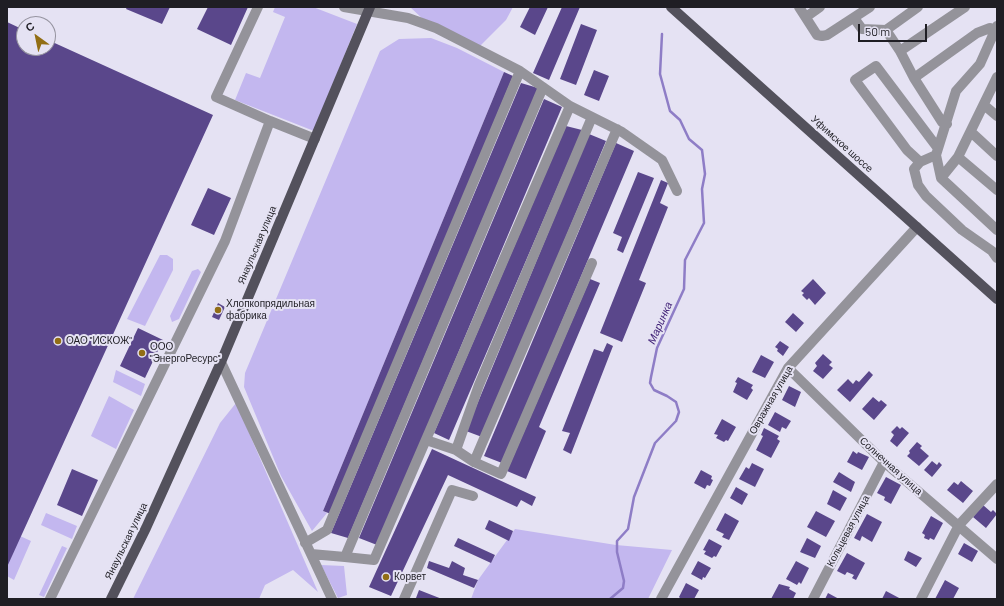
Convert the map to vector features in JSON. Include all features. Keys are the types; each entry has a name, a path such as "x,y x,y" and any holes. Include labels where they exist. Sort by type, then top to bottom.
{"main road":[{"name":"Уфимское шоссе","path":"671,7 997,299"},
{"name":"Янаульская улица","path":"111,599 146,528 221,362 369,9"}],"street":[{"path":"258,7 216,97 270,122 315,139"},
{"path":"344,7 369,9 408,18 436,28 520,71 570,106 617,129 662,160 677,191"},
{"path":"799,7 817,35 822,36 827,35 870,7"},
{"path":"806,17 820,7"},
{"path":"854,18 862,29 886,30 918,7"},
{"path":"900,50 965,7"},
{"path":"914,78 977,33 990,28 996,28 980,64 956,92 947,124 937,151 920,162 914,168 918,186 926,196 962,230 992,251 997,258"},
{"path":"886,30 900,50 914,78 942,122 947,124"},
{"path":"920,162 907,150 855,80 876,66 937,151 942,178 997,230"},
{"path":"305,543 327,530 520,71"},
{"path":"942,178 958,157 997,77"},
{"path":"345,558 543,87"},
{"path":"984,105 997,116"},
{"path":"311,554 374,560 570,106"},
{"path":"456,450 479,385 592,117"},
{"path":"50,599 225,241 270,122"},
{"path":"474,462 617,129"},
{"path":"971,132 997,156"},
{"path":"958,157 997,190"},
{"name":"Овражная улица","path":"661,599 788,368 917,227"},
{"path":"426,440 456,450 474,462 501,474 592,263"},
{"path":"221,362 332,599"},
{"name":"Солнечная улица","path":"788,368 884,462 997,559"},
{"name":"Кольцевая улица","path":"812,599 884,462"},
{"path":"921,599 959,526 997,484"},
{"path":"404,599 452,490 473,496"}],"shaded area":[{"path":"275,7 313,7 357,24 314,131 235,100 246,73 260,78 285,17 273,12"},
{"path":"410,7 513,7 506,20 479,47 425,21"},
{"path":"431,38 457,48 504,72 323,511 327,513 312,531 281,476 244,387 245,373 380,51 399,39"},
{"path":"160,255 167,255 173,259 173,270 145,326 127,319"},
{"path":"198,269 201,272 179,319 172,322 170,316 192,271"},
{"path":"116,370 145,384 141,396 113,382"},
{"path":"109,396 134,410 116,449 91,436"},
{"path":"236,403 318,592 293,570 265,585 259,599 133,599 220,423"},
{"path":"46,513 77,526 72,539 41,525"},
{"path":"515,529 616,545 672,550 648,599 471,599 478,580"},
{"path":"20,536 31,541 14,580 7,576 7,566"},
{"path":"62,546 67,548 44,597 39,595"},
{"path":"321,565 344,566 347,595 338,598"}],"building":[{"path":"127,7 170,7 162,24 126,9"},
{"path":"208,7 248,7 231,45 197,29"},
{"path":"530,7 548,7 535,35 520,27"},
{"path":"562,7 580,7 549,80 533,73"},
{"name":"ОАО \"ИСКОЖ\"","path":"7,22 16,26 16,56 56,56 56,44 213,115 7,567"},
{"path":"581,24 597,30 576,85 560,79"},
{"path":"594,70 609,76 599,101 584,95"},
{"path":"504,72 513,76 331,514 323,511"},
{"path":"521,83 538,88 348,538 331,533"},
{"path":"544,99 562,107 377,545 359,538"},
{"path":"566,126 582,130 449,440 434,433"},
{"path":"589,134 606,141 482,437 466,431"},
{"path":"616,143 634,151 502,463 484,456"},
{"path":"638,172 654,178 623,253 617,250 622,237 613,233"},
{"path":"661,180 668,183 660,203 668,207 639,280 646,283 622,342 600,333"},
{"path":"208,188 231,198 214,235 191,225"},
{"path":"590,279 600,283 539,427 546,431 526,479 507,471"},
{"path":"813,279 826,293 815,305 809,298 807,300 802,295 804,293 801,291"},
{"path":"218,303 225,307 219,320 212,317"},
{"path":"793,313 804,323 796,332 785,322"},
{"name":"ООО \"ЭнергоРесурс\"","path":"138,328 163,340 145,378 120,366"},
{"path":"780,341 789,347 783,356 775,347"},
{"path":"607,343 613,346 571,454 563,450 570,433 562,431 594,349 603,352"},
{"path":"823,354 832,362 829,365 833,368 823,379 813,371 817,366 815,363"},
{"path":"761,355 774,362 765,378 752,372"},
{"path":"869,371 873,375 850,402 837,390 848,379 853,384 856,380 859,382"},
{"path":"738,377 753,385 751,388 753,390 747,400 733,392 737,383 735,382"},
{"path":"789,386 801,392 795,407 782,400"},
{"path":"873,397 879,402 881,400 887,405 874,420 862,409"},
{"path":"775,412 791,421 786,429 782,427 780,432 768,425"},
{"path":"722,419 736,427 728,441 726,440 724,442 716,438 718,435 714,434"},
{"path":"897,426 900,429 902,427 909,433 897,447 890,441 894,435 891,432"},
{"path":"764,428 779,436 777,439 780,441 771,458 756,450 763,436 761,435"},
{"path":"917,442 922,446 920,448 929,456 919,466 907,456 910,453 909,451"},
{"path":"432,449 536,497 532,506 521,500 517,507 448,475 391,596 369,587"},
{"path":"853,451 857,454 858,452 869,457 862,470 847,462"},
{"path":"932,461 937,465 939,462 942,465 932,477 924,470"},
{"path":"752,463 764,469 755,487 739,479 746,467 749,469"},
{"path":"72,469 98,480 82,516 57,505"},
{"path":"701,470 712,476 711,479 713,480 710,486 707,485 705,489 694,483"},
{"path":"839,472 855,482 851,492 833,482"},
{"path":"886,477 901,485 891,504 884,500 885,497 877,493"},
{"path":"961,481 973,491 963,503 947,490 954,482 958,485"},
{"path":"736,487 748,494 742,505 730,498"},
{"path":"833,490 847,498 840,511 827,504"},
{"path":"983,505 991,512 993,510 997,514 986,528 973,517"},
{"path":"816,511 835,521 826,537 807,527"},
{"path":"725,513 739,521 729,540 722,537 724,534 716,530"},
{"path":"867,514 882,522 872,542 862,536 860,541 854,538"},
{"path":"931,516 943,523 934,540 924,538 925,535 922,533"},
{"path":"489,520 513,531 509,541 485,529"},
{"path":"458,538 495,555 491,563 454,546"},
{"path":"807,538 821,546 815,558 800,552"},
{"path":"709,539 722,546 716,557 714,556 712,558 704,554 706,551 703,550"},
{"path":"964,543 978,551 972,562 958,554"},
{"path":"908,551 922,558 916,567 904,560"},
{"path":"847,553 865,563 856,580 852,578 854,575 847,572 845,575 837,571"},
{"path":"429,561 449,568 452,561 465,568 463,575 478,580 474,588 427,568"},
{"path":"698,561 711,568 702,580 691,574"},
{"path":"796,561 809,568 801,584 799,582 797,585 786,579"},
{"path":"945,580 959,588 953,599 935,599"},
{"path":"686,583 699,590 694,599 681,599 679,597"},
{"path":"779,584 790,587 789,589 796,593 793,599 771,599"},
{"path":"419,590 442,599 416,598"},
{"path":"886,591 901,599 882,599"},
{"path":"828,593 839,599 825,599"}],"waterway":[{"name":"Маринка","path":"610,599 623,588 624,581 617,552 617,541 628,529 634,497 655,443 676,421 679,412 676,402 654,390 650,383 657,348 684,289 685,260 704,223 702,189 705,174 702,150 689,139 680,120 670,111 660,74 662,34"}],"place":[{"name":"Хлопкопрядильная фабрика","path":"218,310"},
{"name":"ОАО \"ИСКОЖ\"","path":"58,341"},
{"name":"ООО \"ЭнергоРесурс\"","path":"142,353"},
{"name":"Корвет","path":"386,577"}]}
